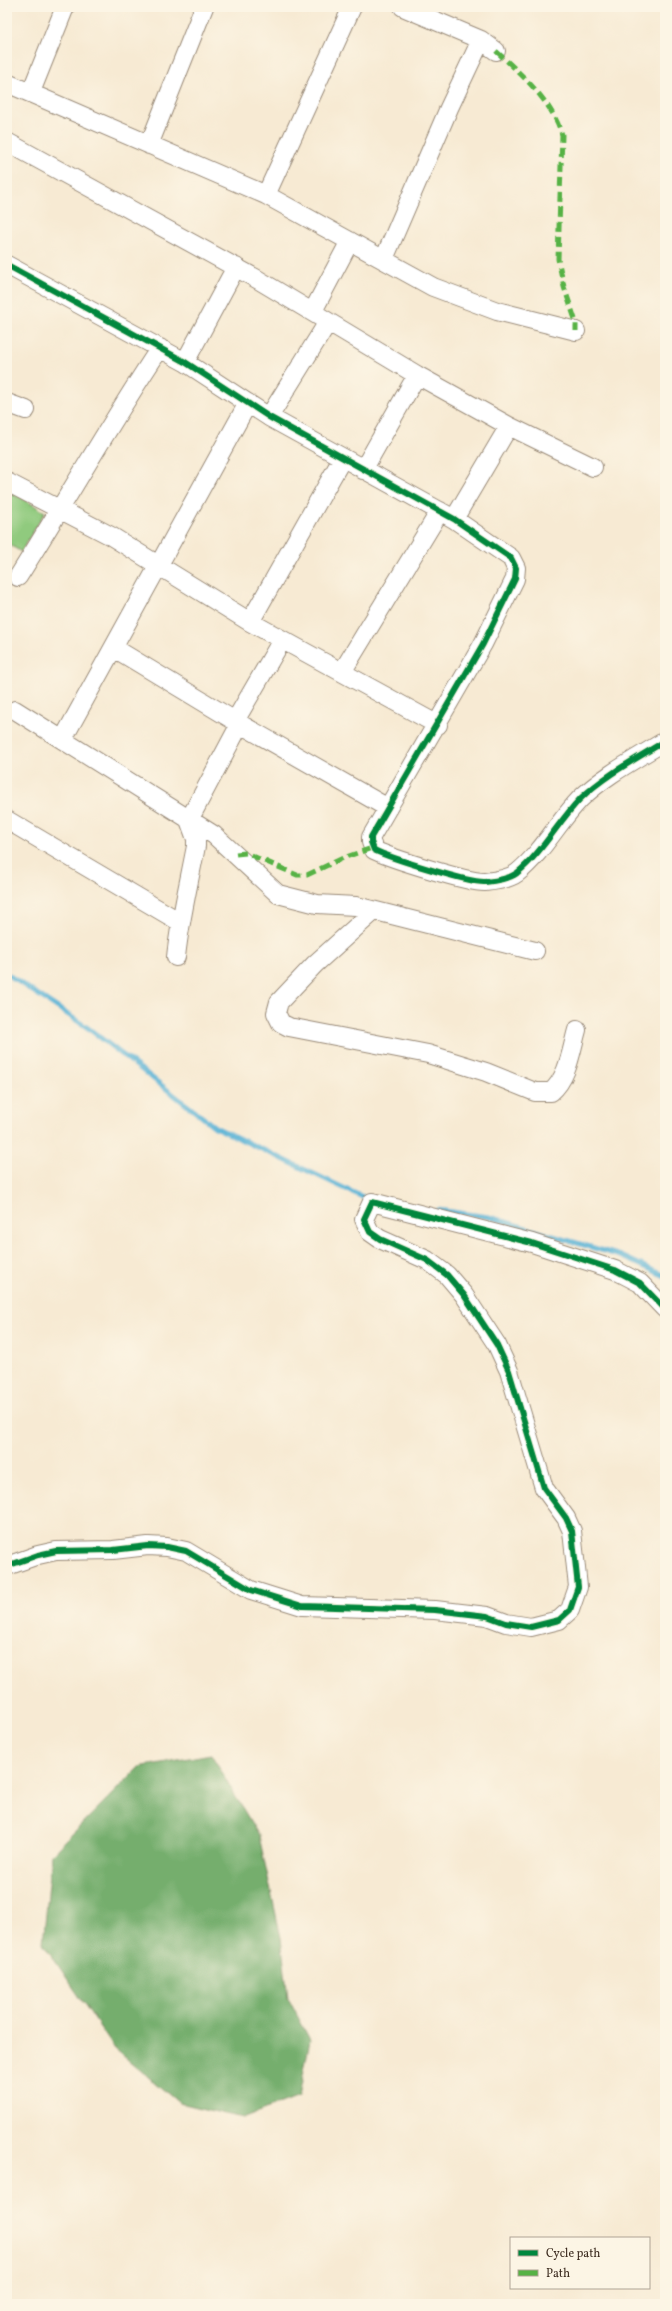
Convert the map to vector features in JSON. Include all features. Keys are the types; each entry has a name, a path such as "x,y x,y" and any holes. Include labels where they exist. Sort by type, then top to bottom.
{"street":[{"path":"31,92 65,7"},
{"path":"149,145 204,7"},
{"path":"266,194 352,7"},
{"path":"403,7 481,40 496,51"},
{"path":"384,259 449,108 481,40"},
{"path":"7,83 266,194 433,287 497,311 576,331"},
{"path":"7,142 236,267 313,311 328,322 416,375 509,426 593,467"},
{"path":"313,311 350,241"},
{"path":"7,265 185,362 269,417 342,459 447,515 511,558 516,568 515,579 489,632 438,725 371,837 374,850 456,876 484,882 505,878 516,874 529,861 580,800 603,779 665,741"},
{"path":"185,362 236,267"},
{"path":"269,417 328,322"},
{"path":"18,577 61,510 110,424 160,348"},
{"path":"363,470 416,375"},
{"path":"7,403 26,410"},
{"path":"63,739 248,403"},
{"path":"342,672 447,515 509,426"},
{"path":"250,622 342,459"},
{"path":"7,482 111,536 250,622 438,725"},
{"path":"176,957 180,922 189,889 196,846 189,820 237,723 282,640"},
{"path":"114,648 237,723 388,808"},
{"path":"15,710 63,739 227,845 278,894 317,904 356,906 535,951"},
{"path":"7,820 180,922"},
{"path":"374,911 315,964 279,1002 276,1014 281,1023 289,1027 428,1054 486,1072 535,1092 551,1092 559,1086 577,1030"},
{"path":"7,1566 38,1554 166,1547 186,1551 251,1590 302,1606 435,1610 487,1616 506,1623 531,1627 559,1620 570,1610 578,1587 572,1531 566,1518 544,1488 509,1371 497,1345 464,1295 447,1276 427,1260 380,1239 370,1232 364,1219 372,1202 532,1243 615,1270 640,1283 665,1309"}],"green space":[{"path":"7,489 45,512 21,552 7,543"},
{"path":"211,1754 259,1836 281,1938 288,1998 310,2040 299,2096 242,2118 179,2103 114,2048 43,1943 52,1854 139,1767"}],"waterway":[{"path":"7,974 88,1028 215,1127 369,1200"},
{"path":"438,1210 489,1217 621,1256 665,1276"}],"marked path":[{"path":"496,51 535,89 551,111 562,135 558,259 564,287 576,322 576,331"},
{"path":"236,854 246,853 297,875 307,875 343,858 372,848"}],"cycle path":[{"path":"7,265 185,362 269,417 454,519 511,558 516,568 515,579 483,644 371,837 374,850 396,859 464,879 489,882 510,877 526,865 572,808 590,790 621,768 665,741"},
{"path":"7,1566 38,1555 56,1551 113,1550 148,1546 167,1547 186,1551 251,1590 302,1606 435,1610 487,1616 506,1623 531,1627 559,1620 570,1610 578,1587 572,1531 566,1518 544,1488 509,1371 497,1345 464,1295 447,1275 427,1260 380,1239 370,1232 364,1219 372,1202 532,1243 615,1270 640,1283 665,1309"}]}
